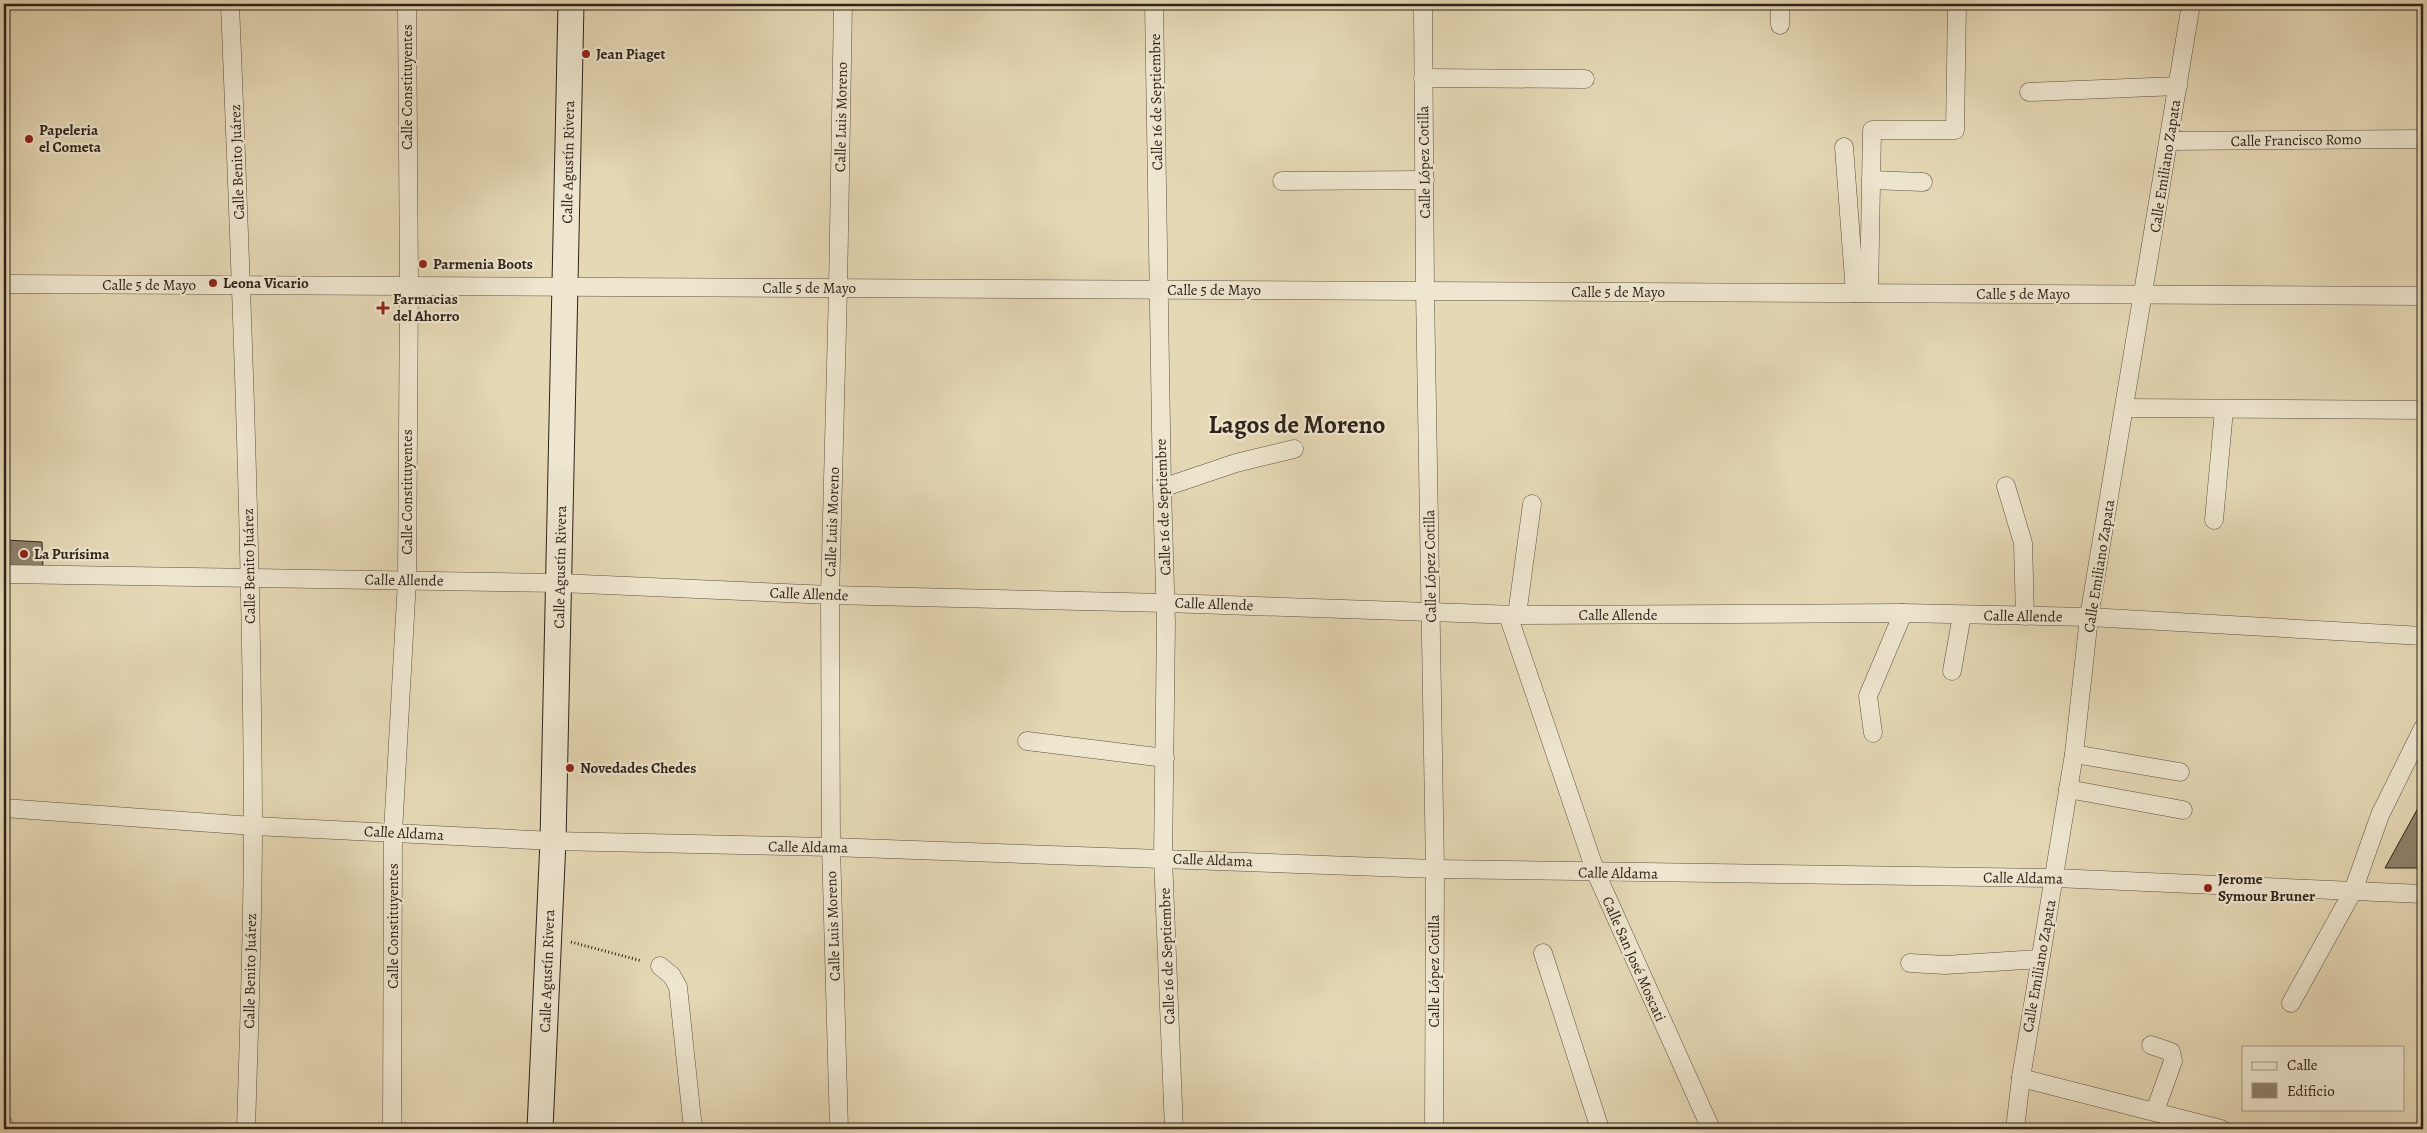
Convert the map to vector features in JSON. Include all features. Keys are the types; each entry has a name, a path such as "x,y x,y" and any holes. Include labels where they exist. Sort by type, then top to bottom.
{"main road":[{"name":"Calle Agustín Rivera","path":"540,1129 553,841 571,4"}],"street":[{"name":"Calle Benito Juárez","path":"230,4 242,285 250,580 253,826 246,1129"},
{"name":"Calle Constituyentes","path":"392,1129 394,832 407,580 408,286 406,4"},
{"name":"Calle Luis Moreno","path":"840,1129 830,847 830,595 843,4"},
{"name":"Calle 16 de Septiembre","path":"1154,4 1162,488 1166,603 1163,858 1174,1129"},
{"name":"Calle López Cotilla","path":"1423,4 1425,291 1435,869 1434,1129"},
{"path":"1780,4 1780,26"},
{"path":"1862,293 1872,130 1955,130 1957,4"},
{"name":"Calle Emiliano Zapata","path":"2015,1129 2021,1078 2074,754 2090,617 2191,4"},
{"path":"1423,78 1585,79"},
{"path":"2029,92 2178,86"},
{"name":"Calle Francisco Romo","path":"2169,141 2423,139"},
{"path":"1844,147 1862,293"},
{"path":"1282,181 1424,180"},
{"path":"1870,180 1923,182"},
{"name":"Calle 5 de Mayo","path":"4,284 2423,296"},
{"path":"2124,408 2423,410"},
{"path":"2214,520 2224,410"},
{"path":"1162,488 1236,463 1294,449"},
{"path":"2006,486 2023,543 2025,616"},
{"path":"1512,615 1532,504"},
{"name":"Calle Allende","path":"4,574 250,580 407,580 560,583 830,595 1166,603 1512,615 1903,614 2090,617 2423,636"},
{"path":"1873,733 1868,696 1903,614"},
{"name":"Calle San José Moscati","path":"1512,615 1596,873 1711,1129"},
{"path":"1952,671 1962,615"},
{"path":"2291,1003 2353,891 2380,814 2423,728"},
{"path":"1027,741 1165,758"},
{"path":"2074,754 2180,772"},
{"path":"2068,789 2183,810"},
{"name":"Calle Aldama","path":"4,808 253,826 553,841 830,847 1596,873 2055,878 2423,894"},
{"path":"1542,953 1600,1129"},
{"path":"1910,963 1945,965 2040,960"},
{"path":"660,966 672,976 678,987 693,1129"},
{"path":"2151,1045 2171,1052 2173,1061 2155,1111"},
{"path":"2021,1078 2220,1129"}],"path":[{"path":"549,935 660,966"}],"building":[{"name":"La Purísima","path":"6,540 42,542 43,568 5,566"},
{"path":"2423,799 2423,868 2385,868"}],"place":[{"name":"Jean Piaget","path":"586,54"},
{"name":"Papeleria el Cometa","path":"29,139"},
{"name":"Parmenia Boots","path":"423,264"},
{"name":"Leona Vicario","path":"213,283"},
{"name":"Farmacias del Ahorro","path":"383,308"},
{"name":"La Purísima","path":"24,554"},
{"name":"Novedades Chedes","path":"570,768"},
{"name":"Jerome Symour Bruner","path":"2208,888"}],"district":[{"name":"Lagos de Moreno","path":"1297,425"}]}
